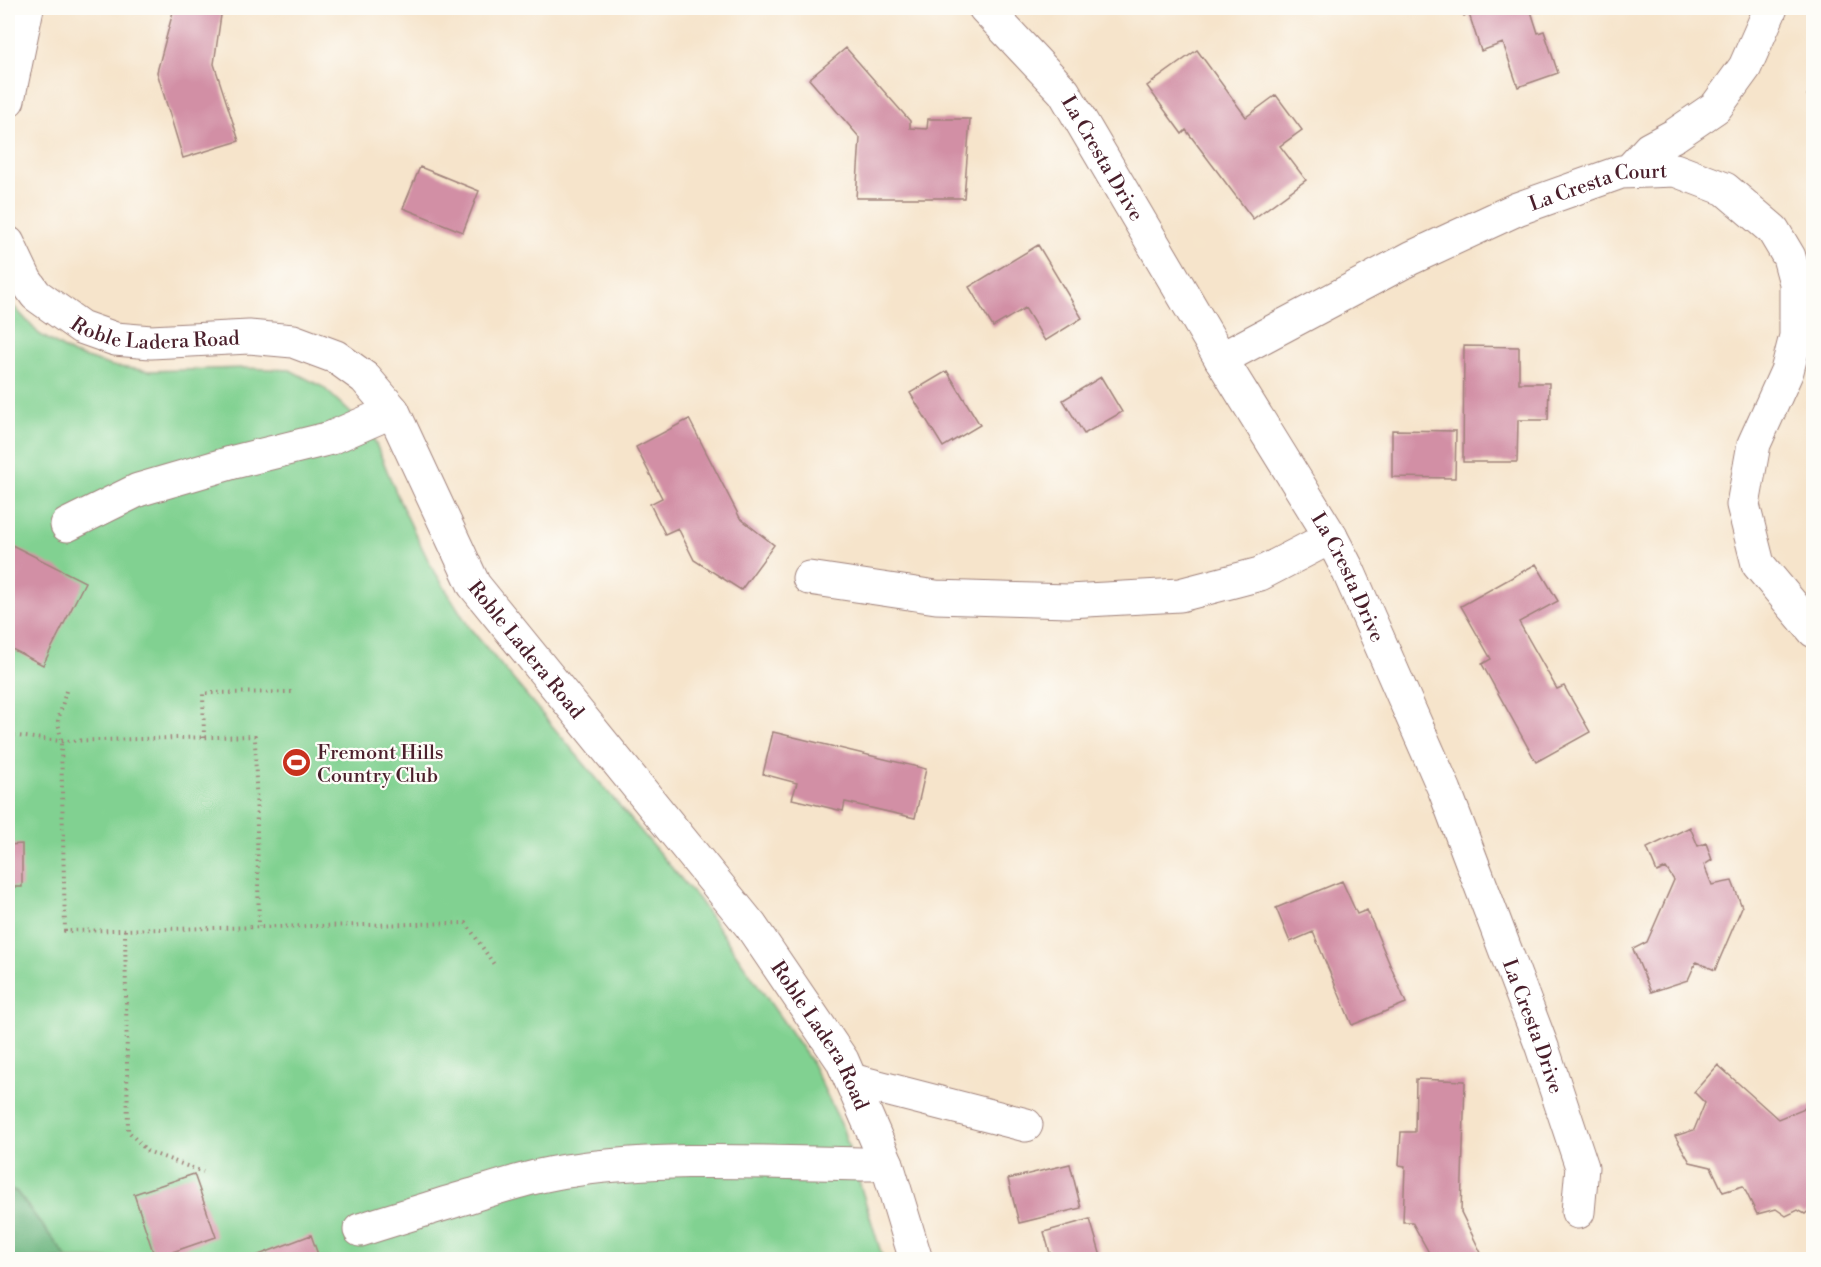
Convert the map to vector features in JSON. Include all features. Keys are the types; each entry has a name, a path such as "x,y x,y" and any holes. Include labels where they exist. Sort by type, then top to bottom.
{"street":[{"path":"8,100 27,8"},
{"name":"La Cresta Drive","path":"984,8 1064,92 1221,359 1331,537 1347,568 1445,791 1542,1047 1582,1167 1578,1212"},
{"path":"1629,171 1649,149 1675,135 1716,107 1745,67 1771,8"},
{"name":"La Cresta Court","path":"1221,359 1411,258 1517,209 1629,171 1675,170 1725,189 1773,230 1789,257 1796,282 1796,336 1787,371 1754,444 1743,505 1758,564 1809,622"},
{"name":"Roble Ladera Road","path":"8,243 26,281 36,294 81,327 115,339 151,342 249,337 293,341 336,357 365,378 393,411 474,585 751,926 842,1060 887,1164 916,1260"},
{"path":"67,525 138,490 234,462 331,438 393,411"},
{"path":"809,578 936,597 1068,601 1180,595 1260,574 1331,537"},
{"path":"851,1080 1026,1125"},
{"path":"360,1230 522,1180 573,1170 655,1161 743,1160 810,1164 887,1164"}],"path":[{"path":"66,691 58,721 61,741 64,931 466,923 495,966"},
{"path":"204,738 203,693 295,692"},
{"path":"8,735 61,741 255,736 259,927"},
{"path":"125,930 128,1131 147,1151 203,1172"}],"green space":[{"name":"Fremont Hills Country Club","path":"8,300 39,334 73,354 112,366 149,371 244,368 290,370 323,387 371,432 400,502 430,564 469,627 698,899 810,1060 842,1126 883,1259 8,1259"},
{"path":"8,1190 16,1191 68,1259 8,1259"}],"building":[{"path":"174,8 222,8 214,64 239,141 183,158 157,72"},
{"path":"1437,8 1452,8 1439,12"},
{"path":"1461,8 1530,8 1538,33 1544,31 1558,73 1518,87 1503,43 1481,51 1469,14 1464,16"},
{"path":"846,48 910,121 910,128 927,129 928,119 970,119 964,198 856,198 860,138 809,79"},
{"path":"1197,50 1246,117 1276,95 1302,130 1280,146 1306,180 1253,219 1186,130 1182,134 1147,86"},
{"path":"1814,89 1814,103 1807,95"},
{"path":"420,167 479,191 463,232 403,208"},
{"path":"1038,245 1082,318 1045,341 1025,308 993,327 969,287"},
{"path":"1464,346 1519,347 1519,383 1549,383 1548,420 1518,420 1517,462 1463,462"},
{"path":"947,371 980,425 943,447 910,393"},
{"path":"1101,377 1122,412 1084,434 1063,400"},
{"path":"689,419 740,518 774,545 741,590 694,560 678,528 665,534 650,504 662,498 636,447"},
{"path":"1392,430 1456,431 1455,478 1392,477"},
{"path":"8,543 85,582 43,665 8,647"},
{"path":"1536,564 1558,601 1519,622 1557,689 1564,686 1590,732 1536,762 1482,664 1491,659 1461,606"},
{"path":"773,732 926,769 915,818 845,802 843,811 792,799 797,783 763,774"},
{"path":"1690,827 1698,846 1706,843 1712,860 1704,865 1712,885 1732,881 1742,907 1715,970 1696,962 1688,980 1651,992 1633,949 1647,942 1674,880 1666,868 1657,872 1647,848"},
{"path":"22,844 22,887 8,887 8,845"},
{"path":"1342,881 1357,914 1367,910 1406,1003 1352,1025 1313,932 1290,942 1276,908"},
{"path":"1718,1065 1778,1119 1814,1104 1814,1206 1805,1214 1798,1210 1786,1216 1776,1209 1757,1214 1743,1186 1723,1192 1711,1167 1690,1162 1675,1136 1694,1130 1705,1103 1694,1092"},
{"path":"1416,1079 1465,1081 1461,1212 1482,1255 1474,1260 1433,1260 1412,1222 1403,1222 1405,1166 1399,1165 1401,1132 1415,1132"},
{"path":"1070,1164 1081,1208 1019,1223 1008,1179"},
{"path":"194,1174 216,1237 155,1258 134,1194"},
{"path":"1090,1219 1102,1260 1052,1260 1044,1232"},
{"path":"311,1235 320,1260 248,1260 248,1259"}],"place":[{"name":"Fremont Hills Country Club","path":"296,763"}]}
